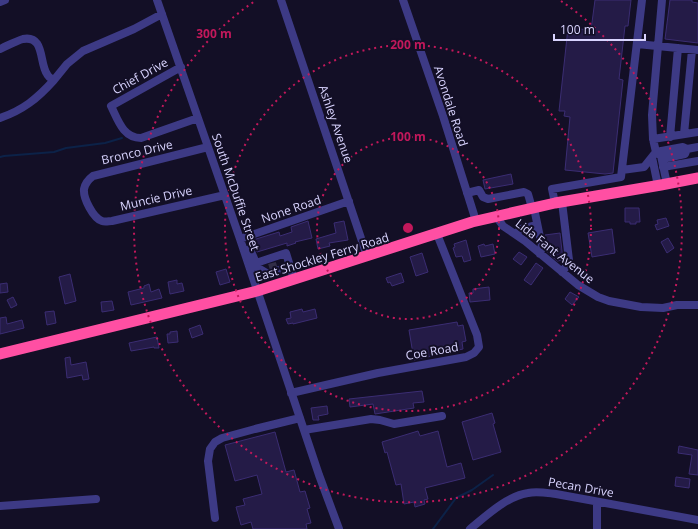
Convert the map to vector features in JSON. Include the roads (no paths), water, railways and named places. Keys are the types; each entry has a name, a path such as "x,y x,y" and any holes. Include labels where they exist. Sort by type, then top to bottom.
{"highway":[{"name":"East Shockley Ferry Road","path":"0,354 257,291 476,221 558,203 698,178"}],"street":[{"path":"0,2 5,0"},
{"name":"South McDuffie Street","path":"157,0 240,239 245,252 253,265 257,291 338,529"},
{"name":"Ashley Avenue","path":"281,0 367,256"},
{"name":"Avondale Road","path":"403,0 476,221"},
{"path":"562,272 569,260 558,203 552,189 622,177 642,0"},
{"path":"662,0 652,115 654,155 662,185"},
{"path":"0,118 15,113 28,105 43,92 67,64 83,51 134,29 162,14"},
{"path":"0,49 24,39 36,42 40,49 46,74 54,80"},
{"path":"637,44 695,50 684,134"},
{"path":"670,136 678,48"},
{"name":"Chief Drive","path":"181,67 111,106 123,130 135,138 141,138 198,118"},
{"path":"653,139 698,132 698,127"},
{"name":"Bronco Drive","path":"95,216 89,207 84,188 93,176 208,147"},
{"path":"622,170 644,167 654,155 684,147 687,149 698,147"},
{"path":"662,159 685,154 687,149"},
{"path":"654,155 661,156 662,159 662,185"},
{"path":"663,167 698,161"},
{"path":"467,193 479,190 483,197 488,199 524,192 528,194 538,225 542,246 540,254"},
{"name":"Muncie Drive","path":"95,216 101,221 112,221 225,195"},
{"name":"None Road","path":"240,239 349,201"},
{"name":"Lida Fant Avenue","path":"496,216 503,226 562,272 587,291 609,302 648,308 698,305"},
{"path":"515,234 521,229 538,225"},
{"name":"Coe Road","path":"291,393 378,373 466,357 474,353 479,347 477,335 437,234"},
{"path":"253,265 262,272 268,274 273,266 286,253 294,279"},
{"path":"253,265 290,266"},
{"path":"304,430 371,419 394,424 442,416"},
{"path":"215,518 208,461 210,449 215,442 222,438 300,418"},
{"name":"Pecan Drive","path":"470,529 513,497 536,492 556,494 698,520"},
{"path":"0,506 96,500"},
{"path":"597,502 597,529"}],"waterway":[{"path":"0,157 54,152 66,148 105,143 122,138"},
{"path":"433,529 456,498 472,490 493,475"}],"tunnel":[{"path":"272,263 274,270"}]}
